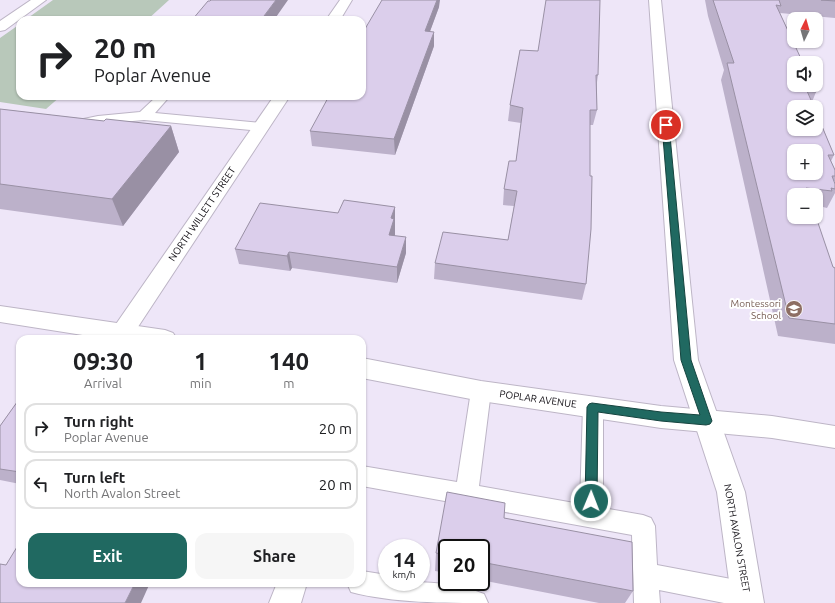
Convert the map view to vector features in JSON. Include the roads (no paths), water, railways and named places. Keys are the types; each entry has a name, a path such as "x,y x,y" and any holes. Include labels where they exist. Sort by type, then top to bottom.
{"street":[{"path":"16,16 40,0"},
{"path":"336,16 346,0"},
{"name":"NORTH AVALON STREET","path":"655,0 686,360 731,492 747,599"},
{"path":"0,27 16,16"},
{"name":"NORTH WILLETT STREET","path":"122,333 279,100"},
{"path":"0,314 136,335"},
{"name":"POPLAR AVENUE","path":"366,369 481,391 661,417 772,427 835,437"},
{"path":"285,603 291,587"}],"lane":[{"path":"144,116 160,100"},
{"path":"61,127 98,120 144,116 262,127"},
{"path":"467,494 481,391"},
{"path":"591,517 592,407"},
{"path":"366,477 644,526 647,603"},
{"path":"646,575 747,599"},
{"path":"366,584 475,603"}],"place":[{"name":"Montessori School","path":"794,309"}]}
